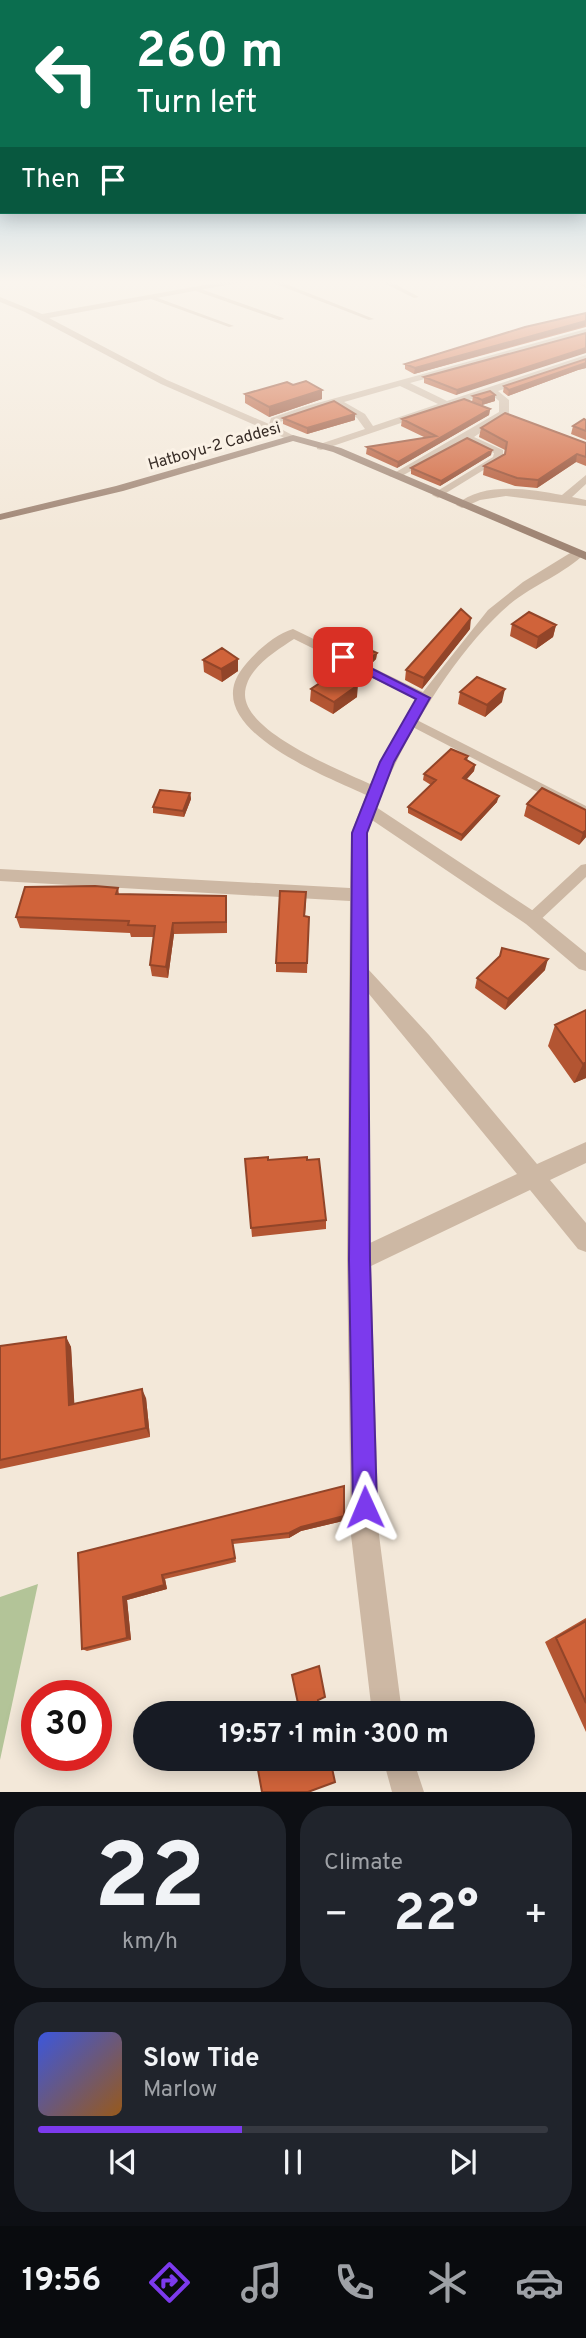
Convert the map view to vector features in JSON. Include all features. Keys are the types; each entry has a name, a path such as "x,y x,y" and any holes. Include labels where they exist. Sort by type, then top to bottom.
{"main road":[{"name":"Hatboyu-2 Caddesi","path":"0,517 119,489 293,438 337,450 583,555"}],"street":[{"path":"131,365 164,382 293,438"},
{"path":"274,428 275,420 460,365"},
{"path":"492,365 498,367"},
{"path":"321,447 490,389 510,377 559,365"},
{"path":"400,382 445,404"},
{"path":"490,389 504,400 504,413"},
{"path":"335,401 361,416 370,429"},
{"path":"504,413 516,418"},
{"path":"394,476 466,438 504,413"},
{"path":"438,495 498,458 499,452 494,447 466,438"},
{"path":"563,500 586,478"},
{"path":"462,505 481,496 503,493 586,503"},
{"path":"386,1701 365,1535 359,1260 362,974 359,833 370,801 409,720 424,698 498,607 528,583 583,555"},
{"path":"424,698 293,633 253,665 241,683 238,697 249,721 255,726 370,801 532,919 586,964"},
{"path":"0,875 360,895"},
{"path":"362,974 586,1241"},
{"path":"359,1260 586,1152"},
{"path":"402,1771 408,1792"}],"lane":[{"path":"409,720 586,812"},
{"path":"532,919 586,869"}],"green space":[{"path":"38,1584 0,1760 0,1597"}],"building":[{"path":"407,365 427,365 415,368"},
{"path":"470,365 535,365 457,390 424,377"},
{"path":"569,365 581,365 509,390 504,386"},
{"path":"306,381 322,390 269,407 245,394 287,382 293,385"},
{"path":"490,391 495,395 482,400 473,396"},
{"path":"464,399 490,409 398,462 367,447 436,436 402,419"},
{"path":"334,401 355,414 307,428 283,418"},
{"path":"505,413 586,443 586,457 577,454 538,480 517,478 484,466 505,454 507,442 481,428"},
{"path":"584,419 586,431 573,426"},
{"path":"467,438 492,450 441,481 411,468"},
{"path":"461,609 471,618 424,678 406,670"},
{"path":"529,612 556,625 538,637 512,624"},
{"path":"353,642 377,653 371,658 348,647"},
{"path":"222,648 238,659 221,669 203,660"},
{"path":"337,657 359,668 349,677 326,667"},
{"path":"335,673 358,685 334,702 311,689"},
{"path":"477,677 505,689 487,705 460,692"},
{"path":"451,749 468,756 465,759 475,765 463,778 499,796 462,835 408,807 436,780 424,774"},
{"path":"542,788 586,810 586,830 583,833 527,804"},
{"path":"160,790 190,793 183,811 153,807"},
{"path":"25,887 118,888 116,894 226,896 226,922 173,923 166,967 150,965 155,926 128,925 129,921 16,917"},
{"path":"280,891 306,892 304,916 309,917 307,963 276,963"},
{"path":"502,948 548,959 508,999 477,978 500,956"},
{"path":"586,1010 586,1062 583,1064 555,1025"},
{"path":"268,1157 268,1160 307,1157 307,1160 319,1159 326,1220 251,1228 245,1159"},
{"path":"66,1337 69,1405 142,1389 146,1428 0,1460 0,1346"},
{"path":"344,1486 344,1516 301,1527 289,1533 232,1540 235,1558 162,1575 164,1585 123,1597 127,1638 82,1649 78,1553"},
{"path":"586,1621 586,1703 556,1638"},
{"path":"319,1666 325,1697 318,1701 297,1701 292,1675"},
{"path":"258,1771 333,1771 335,1782 308,1792 262,1792"}],"route":[{"path":"343,657 424,698 387,762 359,833 362,974 359,1260 365,1507"}]}
